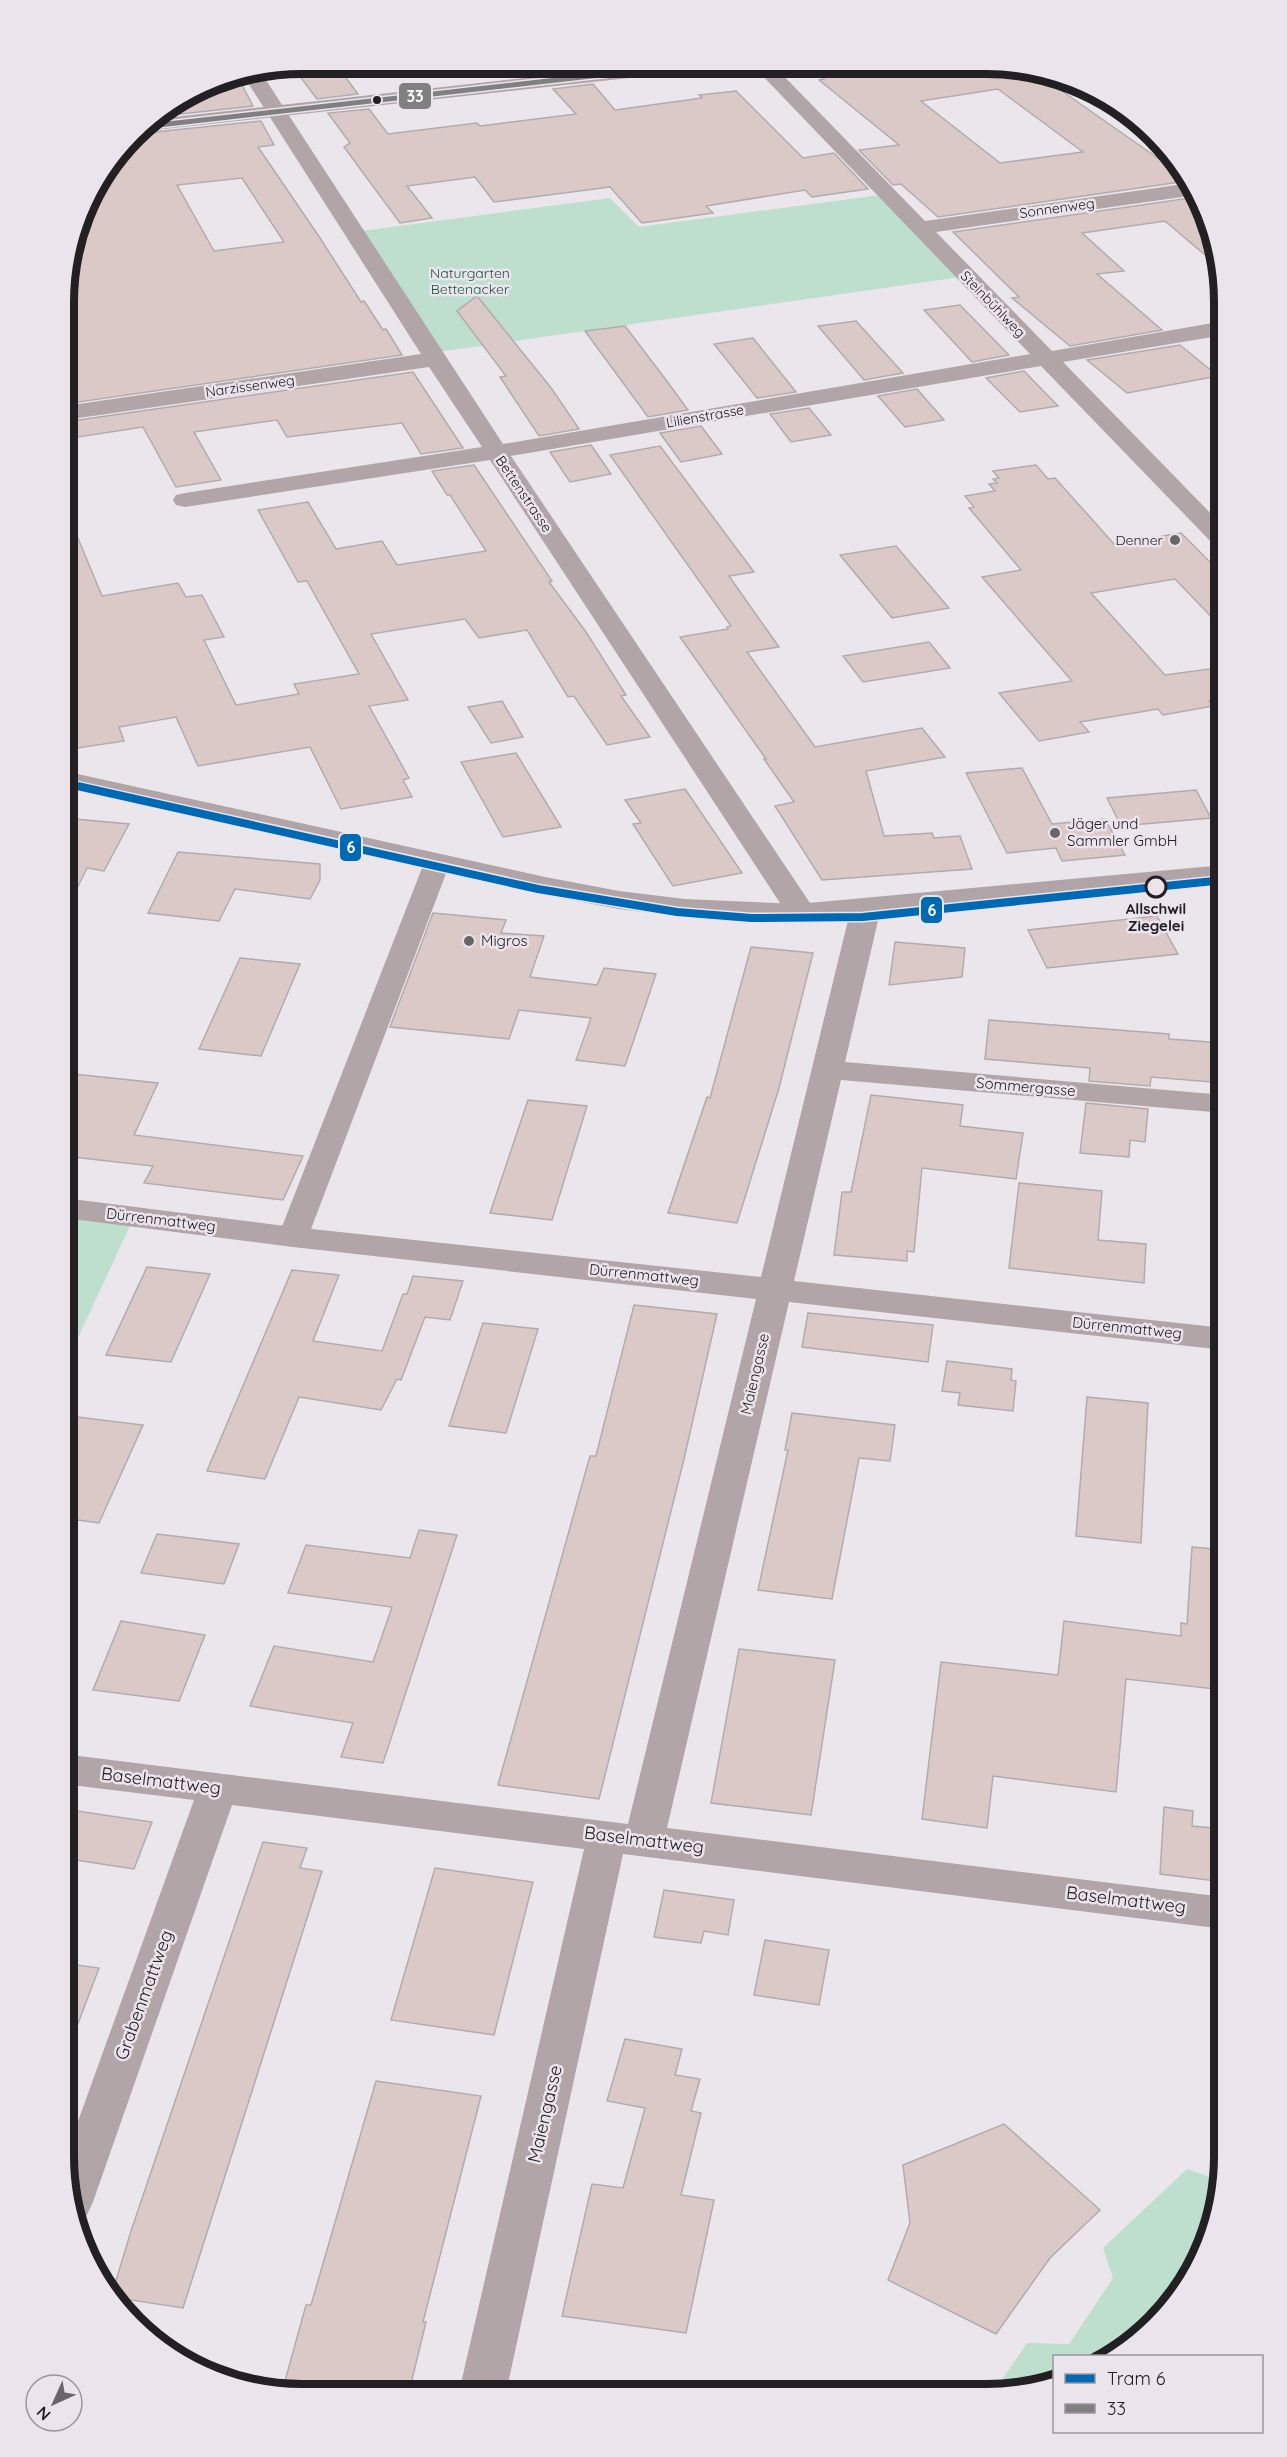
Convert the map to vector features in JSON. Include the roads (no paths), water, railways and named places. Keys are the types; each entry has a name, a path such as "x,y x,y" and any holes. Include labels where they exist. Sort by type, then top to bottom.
{"main road":[{"path":"74,781 619,900 685,908 798,913 1214,875"}],"street":[{"path":"157,125 613,74"},
{"name":"Steinbühlweg","path":"771,74 1214,531"},
{"name":"Bettenstrasse","path":"255,78 435,359 797,906 798,913"},
{"name":"Sonnenweg","path":"919,228 1184,190"},
{"name":"Lilienstrasse","path":"185,500 496,452 1214,330"},
{"name":"Narzissenweg","path":"74,412 435,359"},
{"path":"293,1237 437,862"},
{"name":"Maiengasse","path":"484,2384 625,1838 776,1289 866,908"},
{"name":"Sommergasse","path":"828,1070 1214,1103"},
{"name":"Dürrenmattweg","path":"74,1209 293,1237 1214,1338"},
{"name":"Baselmattweg","path":"74,1770 1214,1912"},
{"name":"Grabenmattweg","path":"76,2189 218,1788"}],"tram line":[{"name":"6","path":"74,785 538,889 677,912 751,918 863,917 1214,881"}],"place":[{"name":"Denner","path":"1175,540"},
{"name":"Jäger und Sammler GmbH","path":"1055,833"},
{"name":"Allschwil Ziegelei","path":"1156,887"},
{"name":"Migros","path":"469,941"}],"park label":[{"name":"Naturgarten Bettenacker","path":"470,282"}]}
